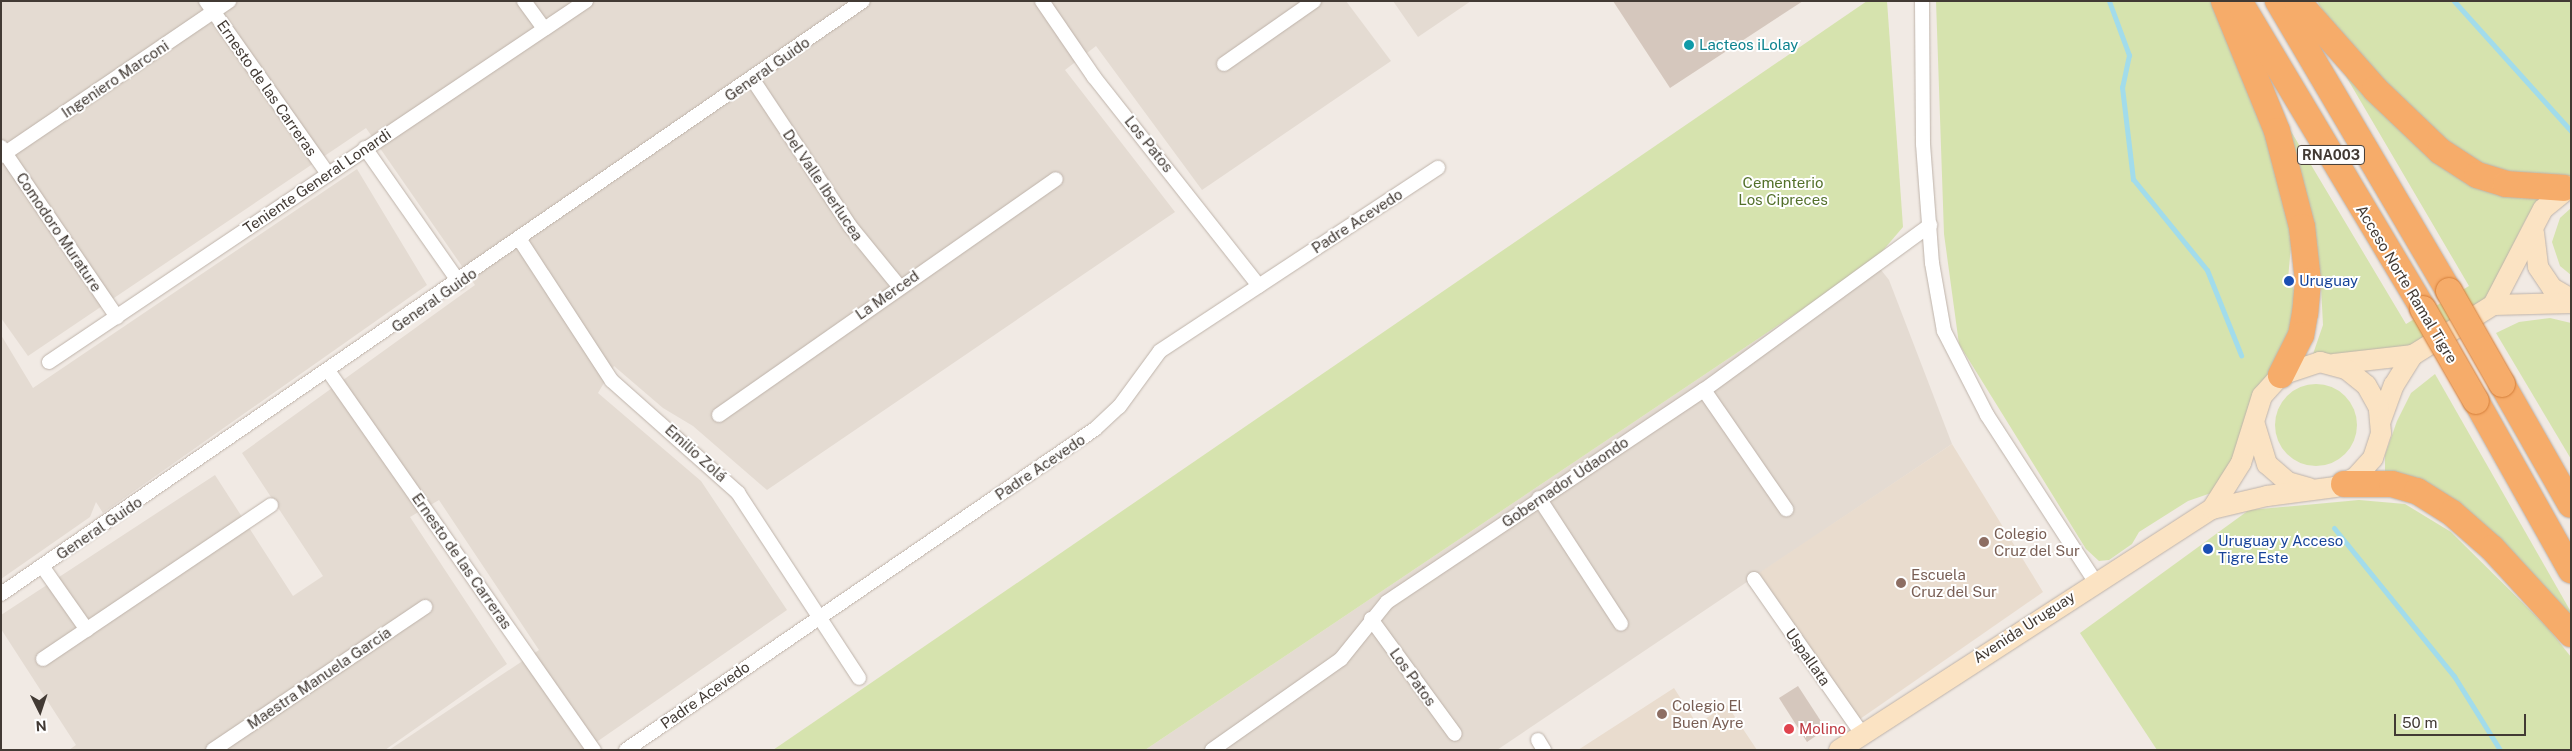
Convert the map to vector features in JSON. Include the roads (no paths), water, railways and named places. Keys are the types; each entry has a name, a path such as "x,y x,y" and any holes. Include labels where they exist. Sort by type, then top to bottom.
{"highway":[{"path":"2224,1 2277,132 2302,227 2308,281 2301,335 2281,375"},
{"name":"Acceso Norte Ramal Tigre","path":"2239,1 2423,309 2571,570"},
{"name":"Acceso Norte Ramal Tigre","path":"2278,1 2449,291 2571,505"},
{"path":"2297,1 2375,89 2440,151 2477,175 2506,184 2567,187"},
{"path":"2344,484 2392,484 2417,491 2452,513 2492,548 2571,634"}],"main road":[{"path":"2493,306 2538,219 2567,187"},
{"path":"2538,219 2533,243 2538,267 2552,288 2571,299"},
{"name":"Avenida Uruguay","path":"1839,750 2095,581 2212,510 2344,484 2373,458 2381,420 2394,385 2414,355 2493,306 2571,303"},
{"name":"Avenida Uruguay","path":"2212,510 2241,463 2262,396 2281,375 2306,364 2334,364 2414,355"},
{"path":"2334,364 2366,385 2381,420"},
{"name":"Avenida Uruguay","path":"2254,424 2267,464 2288,482 2316,489"}],"street":[{"name":"Ingeniero Marconi","path":"3,152 210,7 229,1"},
{"path":"524,1 544,29"},
{"name":"Teniente General Lonardi","path":"49,362 586,1"},
{"name":"General Guido","path":"1,594 330,372 863,1"},
{"name":"Los Patos","path":"1042,1 1094,76 1259,286"},
{"path":"1224,64 1314,1"},
{"path":"1922,1 1923,144 1937,302 1955,359 2095,581"},
{"name":"Ernesto de las Carreras","path":"210,7 328,174"},
{"name":"Del Valle Iberlucea","path":"752,80 850,226 898,286"},
{"path":"365,148 459,282"},
{"name":"Comodoro Murature","path":"3,152 117,317"},
{"name":"Padre Acevedo","path":"626,750 1095,429 1119,407 1160,351 1438,168"},
{"name":"La Merced","path":"719,415 898,286 1056,179"},
{"name":"Gobernador Udaondo","path":"1220,748 1342,659 1387,602 1539,498 1704,390 1930,225"},
{"name":"Emilio Zolá","path":"520,240 612,382 738,492 821,615 859,678"},
{"name":"Ernesto de las Carreras","path":"330,372 594,750"},
{"path":"1704,390 1786,509"},
{"path":"1539,498 1621,624"},
{"path":"43,659 271,505"},
{"path":"42,566 87,630"},
{"name":"Uspallata","path":"1754,579 1862,734"},
{"name":"Maestra Manuela García","path":"213,750 425,607"},
{"name":"Los Patos","path":"1372,619 1455,734"}],"waterway":[{"path":"2109,1 2129,55 2122,87 2133,179 2207,270 2241,355"},
{"path":"2454,1 2571,131"},
{"path":"2334,528 2454,676 2500,750"}],"place":[{"name":"Lacteos iLolay","path":"1689,45"},
{"name":"Uruguay","path":"2289,281"},
{"name":"Colegio Cruz del Sur","path":"1984,542"},
{"name":"Uruguay y Acceso Tigre Este","path":"2208,549"},
{"name":"Escuela Cruz del Sur","path":"1901,583"},
{"name":"Colegio El Buen Ayre","path":"1662,714"},
{"name":"Molino","path":"1789,729"}],"park label":[{"name":"Cementerio Los Cipreces","path":"1783,190"}]}
